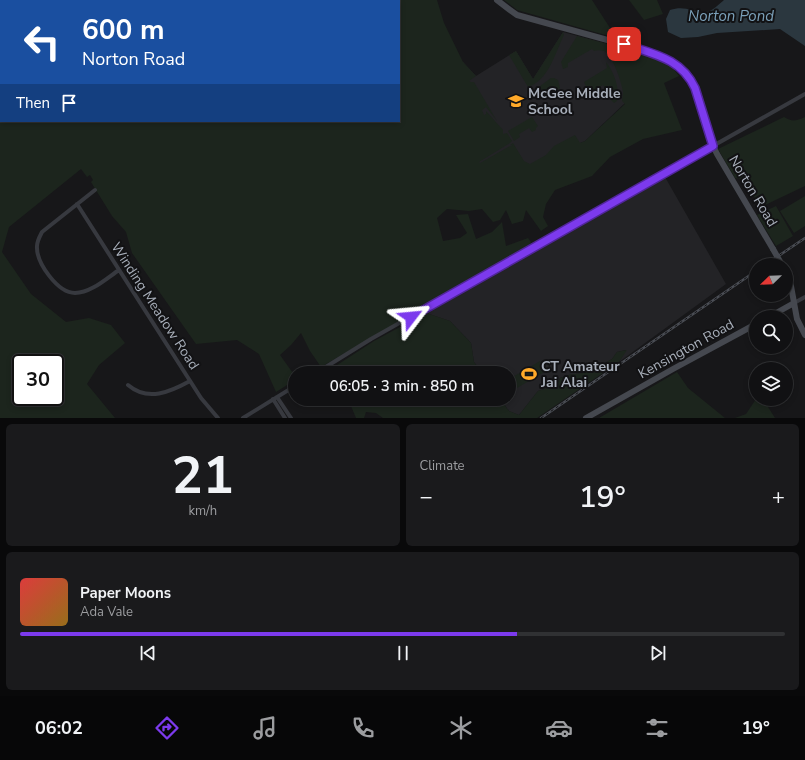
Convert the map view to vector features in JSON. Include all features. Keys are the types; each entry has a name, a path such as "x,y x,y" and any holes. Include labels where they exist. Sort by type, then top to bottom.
{"main road":[{"name":"Norton Road","path":"497,0 518,15 622,44 666,59 678,65 691,80 695,88 713,146 778,258"},
{"path":"793,297 797,319 805,335"},
{"path":"782,310 794,303"},
{"name":"Kensington Road","path":"586,418 749,328"}],"street":[{"path":"327,366 371,339 805,94"},
{"path":"95,190 42,232 38,239 38,254 55,284 67,292 75,293 90,289 119,270"},
{"name":"Winding Meadow Road","path":"77,204 201,398 218,418"},
{"path":"794,303 805,296"},
{"path":"128,385 134,391 142,394 155,394 165,393 190,381"},
{"path":"243,418 288,390"},
{"path":"275,398 285,418"},
{"path":"275,398 290,418"}],"shaded area":[{"path":"400,0 437,0 444,23 463,62 476,76 469,81 474,82 497,121 486,107 482,110 484,115 486,114 486,111 503,130 503,134 507,133 512,141 479,162 480,163 510,146 513,146 510,145 513,143 524,161 530,164 546,155 554,146 575,135 580,143 585,141 625,104 622,101 623,92 619,76 610,57 604,51 594,51 592,49 568,63 568,67 563,69 561,62 577,36 638,52 671,66 679,76 664,83 682,130 643,139 610,157 592,176 555,190 546,204 543,217 548,226 541,231 526,210 523,221 512,224 506,210 500,220 493,222 482,209 469,211 447,209 437,218 443,241 460,238 467,233 456,215 468,214 476,239 492,232 502,222 506,246 528,238 531,242 529,246 323,366 320,366 310,351 301,333 280,355 288,366 288,384 276,392 259,354 237,340 196,344 132,253 126,232 112,216 91,182 93,180 90,175 87,177 81,169 9,227 2,252 31,294 66,322 89,318 111,325 125,343 99,365 87,384 115,418 0,418 0,122 400,122"},
{"path":"504,0 592,0 610,28 609,36 517,10"},
{"path":"629,0 657,0 663,14 644,20"},
{"name":"McGee Middle School","path":"563,32 625,49 625,103 585,141 580,143 543,173 462,169 400,122 400,120 463,62 476,76 516,51 533,79"},
{"path":"563,32 564,35 546,72 535,83 528,87 509,55 516,51 533,79"},
{"path":"606,62 612,70 618,91 617,101 614,103 610,99 611,98 603,85 589,93 584,82 607,68"},
{"path":"551,78 558,80 560,88 547,98 538,89 536,89"},
{"path":"532,117 538,126 536,130 532,132 529,128 519,134 520,137 514,141 508,131"},
{"path":"784,117 789,120 794,120 805,117 805,186 763,206 741,179 735,178 718,149"},
{"path":"665,177 726,284 619,362 626,350 617,352 612,359 600,366 583,373 560,378 556,385 538,391 519,415 509,411 505,406 516,406 516,366 477,366 474,362 471,343 450,321 426,313"},
{"path":"805,196 805,226 794,233 780,211"},
{"path":"776,206 793,236 776,246 757,215"},
{"path":"426,313 450,321 471,343 474,362 477,366 336,366 374,341"},
{"path":"627,350 619,362 537,418 383,418 376,413 366,412 364,418 356,418 351,406 505,406 509,411 519,415 538,391 556,385 560,378 583,373 600,366 612,359 617,352"},
{"name":"CT Amateur Jai Alai","path":"540,361 546,371 517,388 516,375"},
{"path":"677,372 688,388 725,418 599,418"},
{"path":"751,406 767,406 775,418 735,418 746,414"}],"water":[{"name":"Norton Pond","path":"724,0 805,0 805,46 780,29 717,33 698,37 681,38 668,32 666,19 670,10 684,8 700,12 708,12"}],"railway":[{"path":"775,258 805,238"},
{"path":"541,418 749,276"}],"place":[{"name":"McGee Middle School","path":"516,101"},
{"name":"CT Amateur Jai Alai","path":"529,374"}],"route":[{"path":"411,317 713,146 695,88 685,72 678,65 666,59 624,44"}]}
